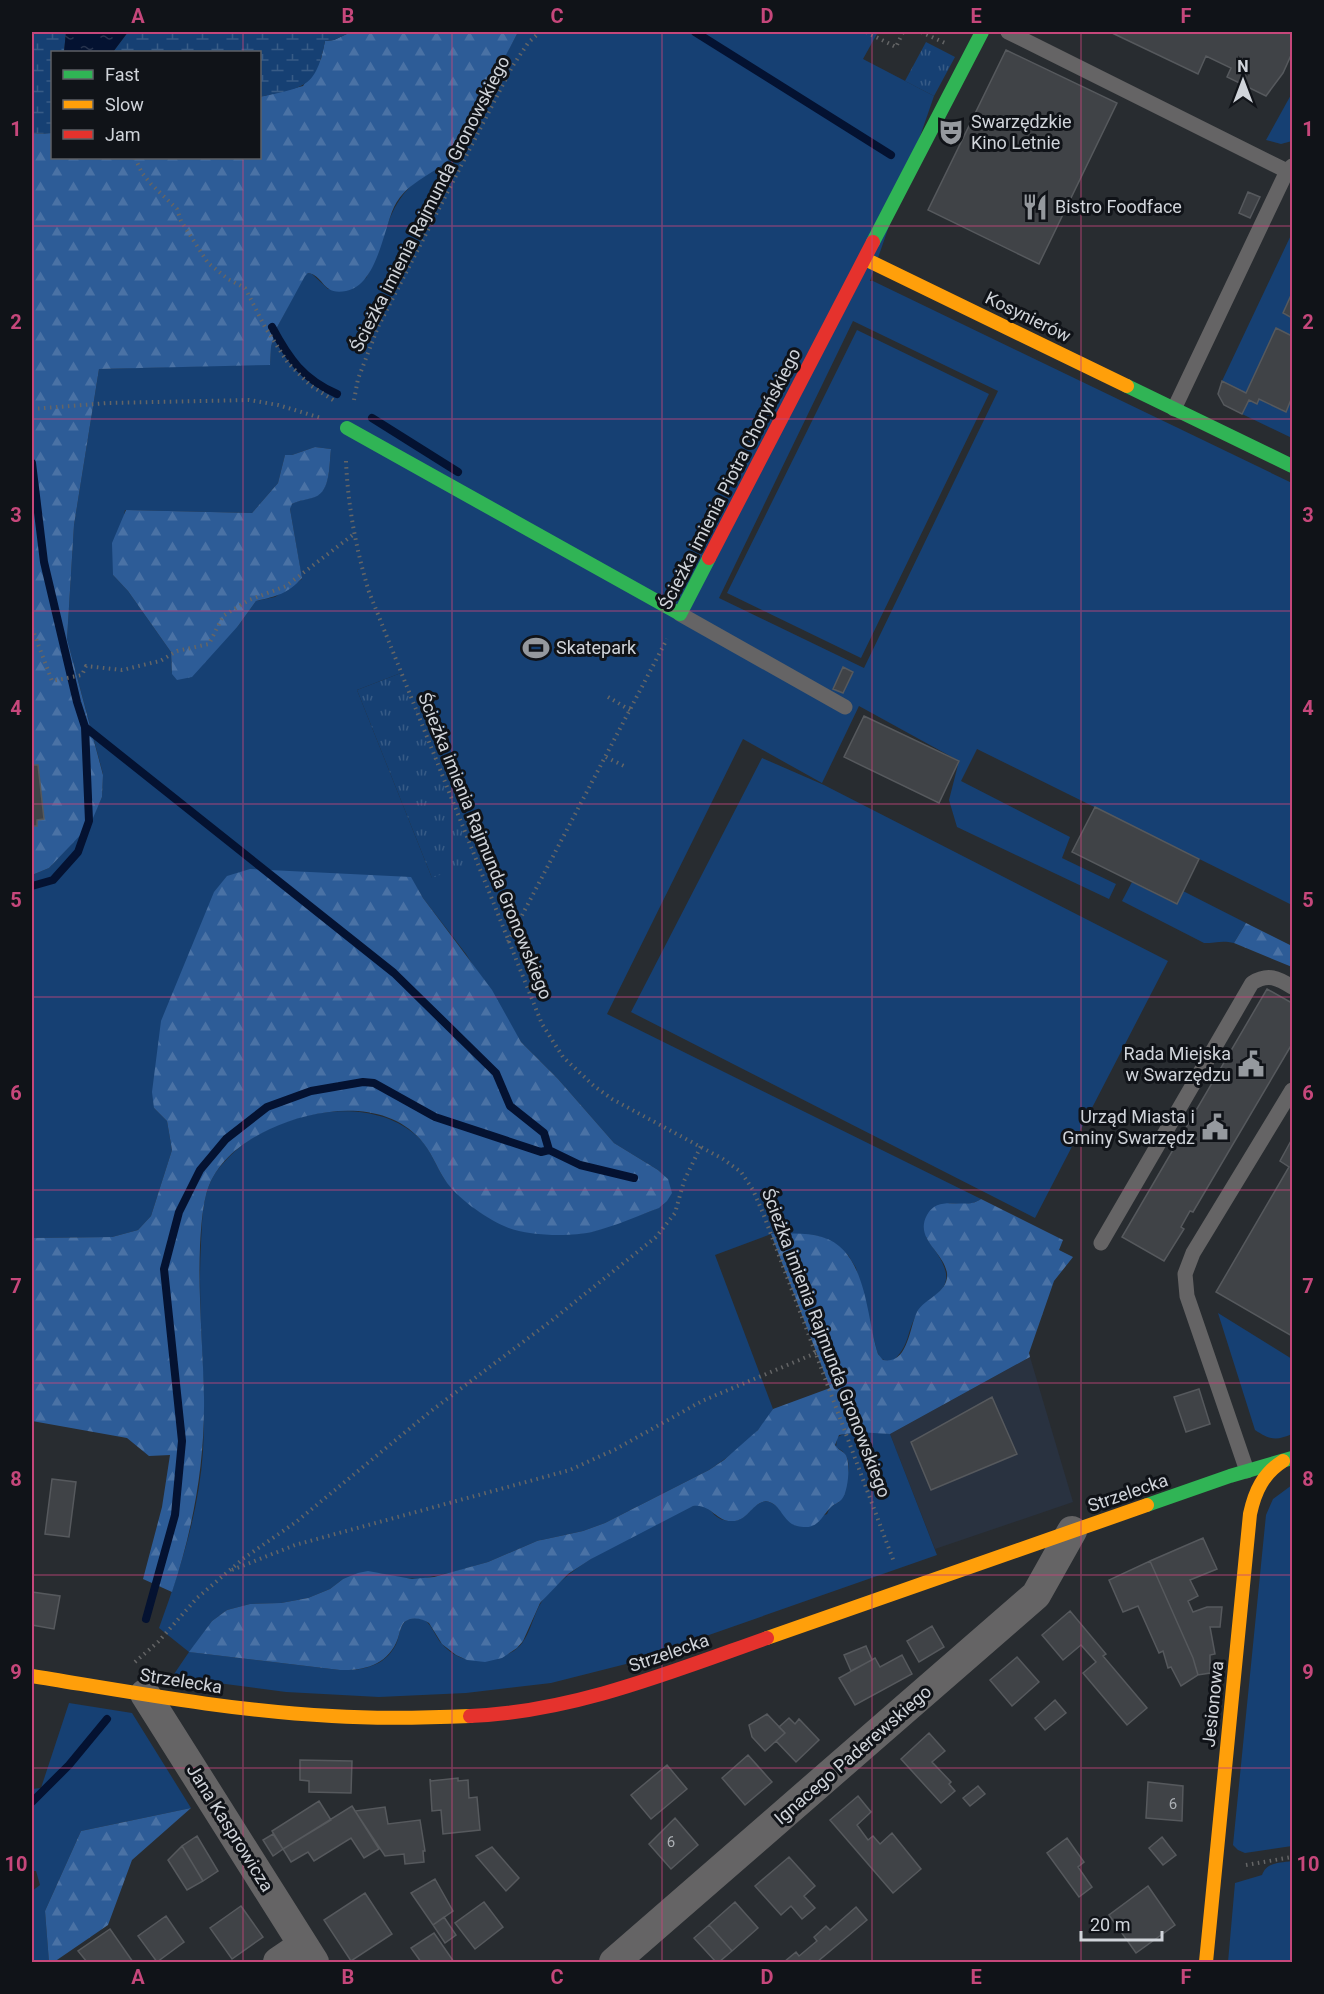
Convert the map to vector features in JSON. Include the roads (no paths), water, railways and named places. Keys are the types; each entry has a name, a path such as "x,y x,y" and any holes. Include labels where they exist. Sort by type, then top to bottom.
{"street":[{"name":"Ścieżka imienia Piotra Choryńskiego","path":"680,614 982,32"},
{"name":"Kosynierów","path":"865,259 1293,466"},
{"path":"347,428 680,614"},
{"name":"Strzelecka","path":"32,1676 261,1712 336,1719 415,1719 524,1710 575,1702 629,1687 1072,1531 1247,1471 1288,1460"},
{"name":"Jesionowa","path":"1206,1962 1250,1514 1259,1483 1273,1467 1288,1460"},
{"name":"Ignacego Paderewskiego","path":"614,1962 1036,1595 1072,1531"},
{"name":"Jana Kasprowicza","path":"145,1694 308,1953"},
{"path":"278,1962 308,1953"}],"lane":[{"path":"1008,32 1290,169 1174,409"},
{"path":"680,614 845,707"},
{"path":"1101,1243 1252,983 1261,977 1270,976 1293,987"},
{"path":"1247,1471 1187,1296 1185,1274 1193,1253 1293,1090"}],"water":[{"path":"66,32 128,32 114,51 64,51"}],"waterway":[{"path":"695,32 891,155"},
{"path":"272,327 298,367 315,382 337,394"},
{"path":"372,418 458,472"},
{"path":"32,463 44,562 85,727 394,973 496,1073 510,1106 544,1133 549,1150 541,1152 435,1117 374,1083 363,1082 311,1091 267,1107 226,1139 200,1170 179,1212 164,1269 182,1441 175,1515 146,1619"},
{"path":"32,886 53,880 78,852 89,821 85,727"},
{"path":"549,1150 580,1165 634,1178"},
{"path":"32,1802 69,1765 107,1719"}],"place":[{"name":"Swarzędzkie Kino Letnie","path":"951,132"},
{"name":"Bistro Foodface","path":"1035,207"},
{"name":"Skatepark","path":"536,648"},
{"name":"Rada Miejska w Swarzędzu","path":"1251,1064"},
{"name":"Urząd Miasta i Gminy Swarzędz","path":"1215,1127"}]}
